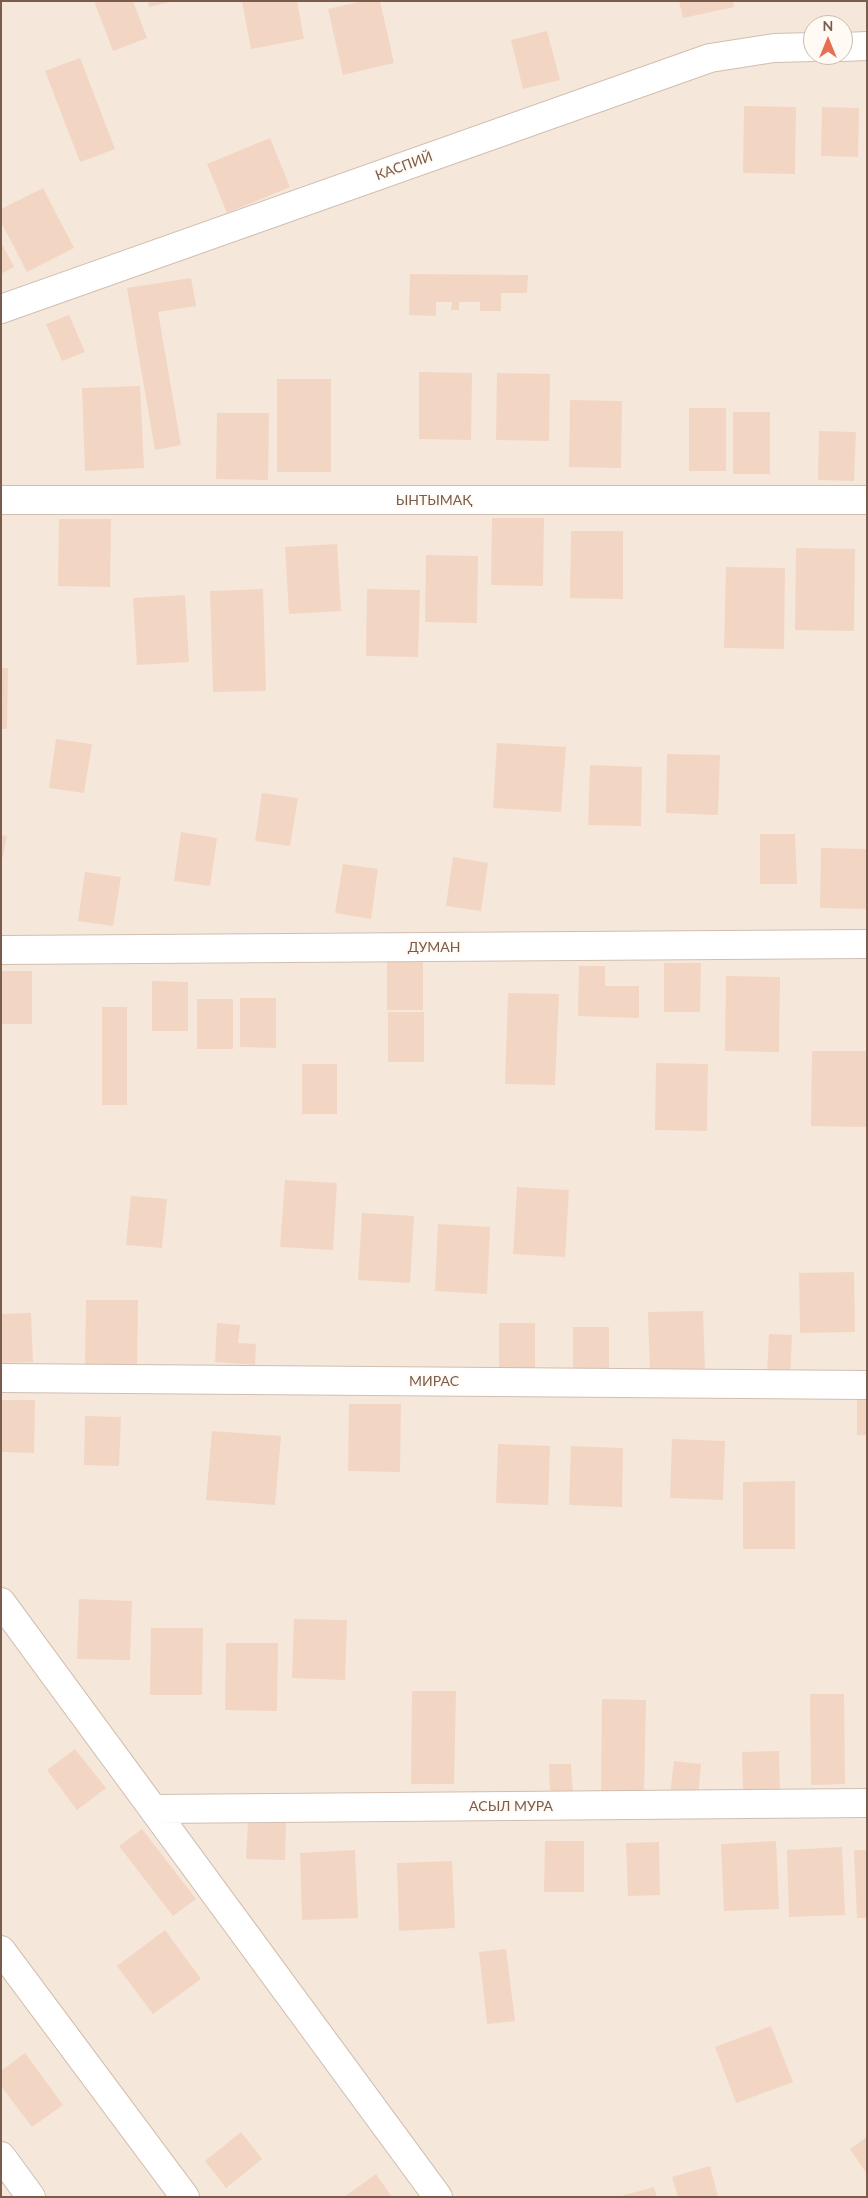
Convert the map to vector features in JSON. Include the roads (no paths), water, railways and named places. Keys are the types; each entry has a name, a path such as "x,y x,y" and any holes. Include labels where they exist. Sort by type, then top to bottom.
{"street":[{"path":"853,47 867,46"},
{"name":"КАСПИЙ","path":"1,309 710,58 774,48 803,47"},
{"name":"ЫНТЫМАҚ","path":"1,500 867,500"},
{"name":"ДУМАН","path":"1,950 867,944"},
{"name":"МИРАС","path":"1,1378 867,1385"},
{"path":"1,1602 155,1809 438,2197"},
{"name":"АСЫЛ МУРА","path":"155,1809 867,1803"},
{"path":"1,1950 186,2197"},
{"path":"1,2156 31,2197"}]}
